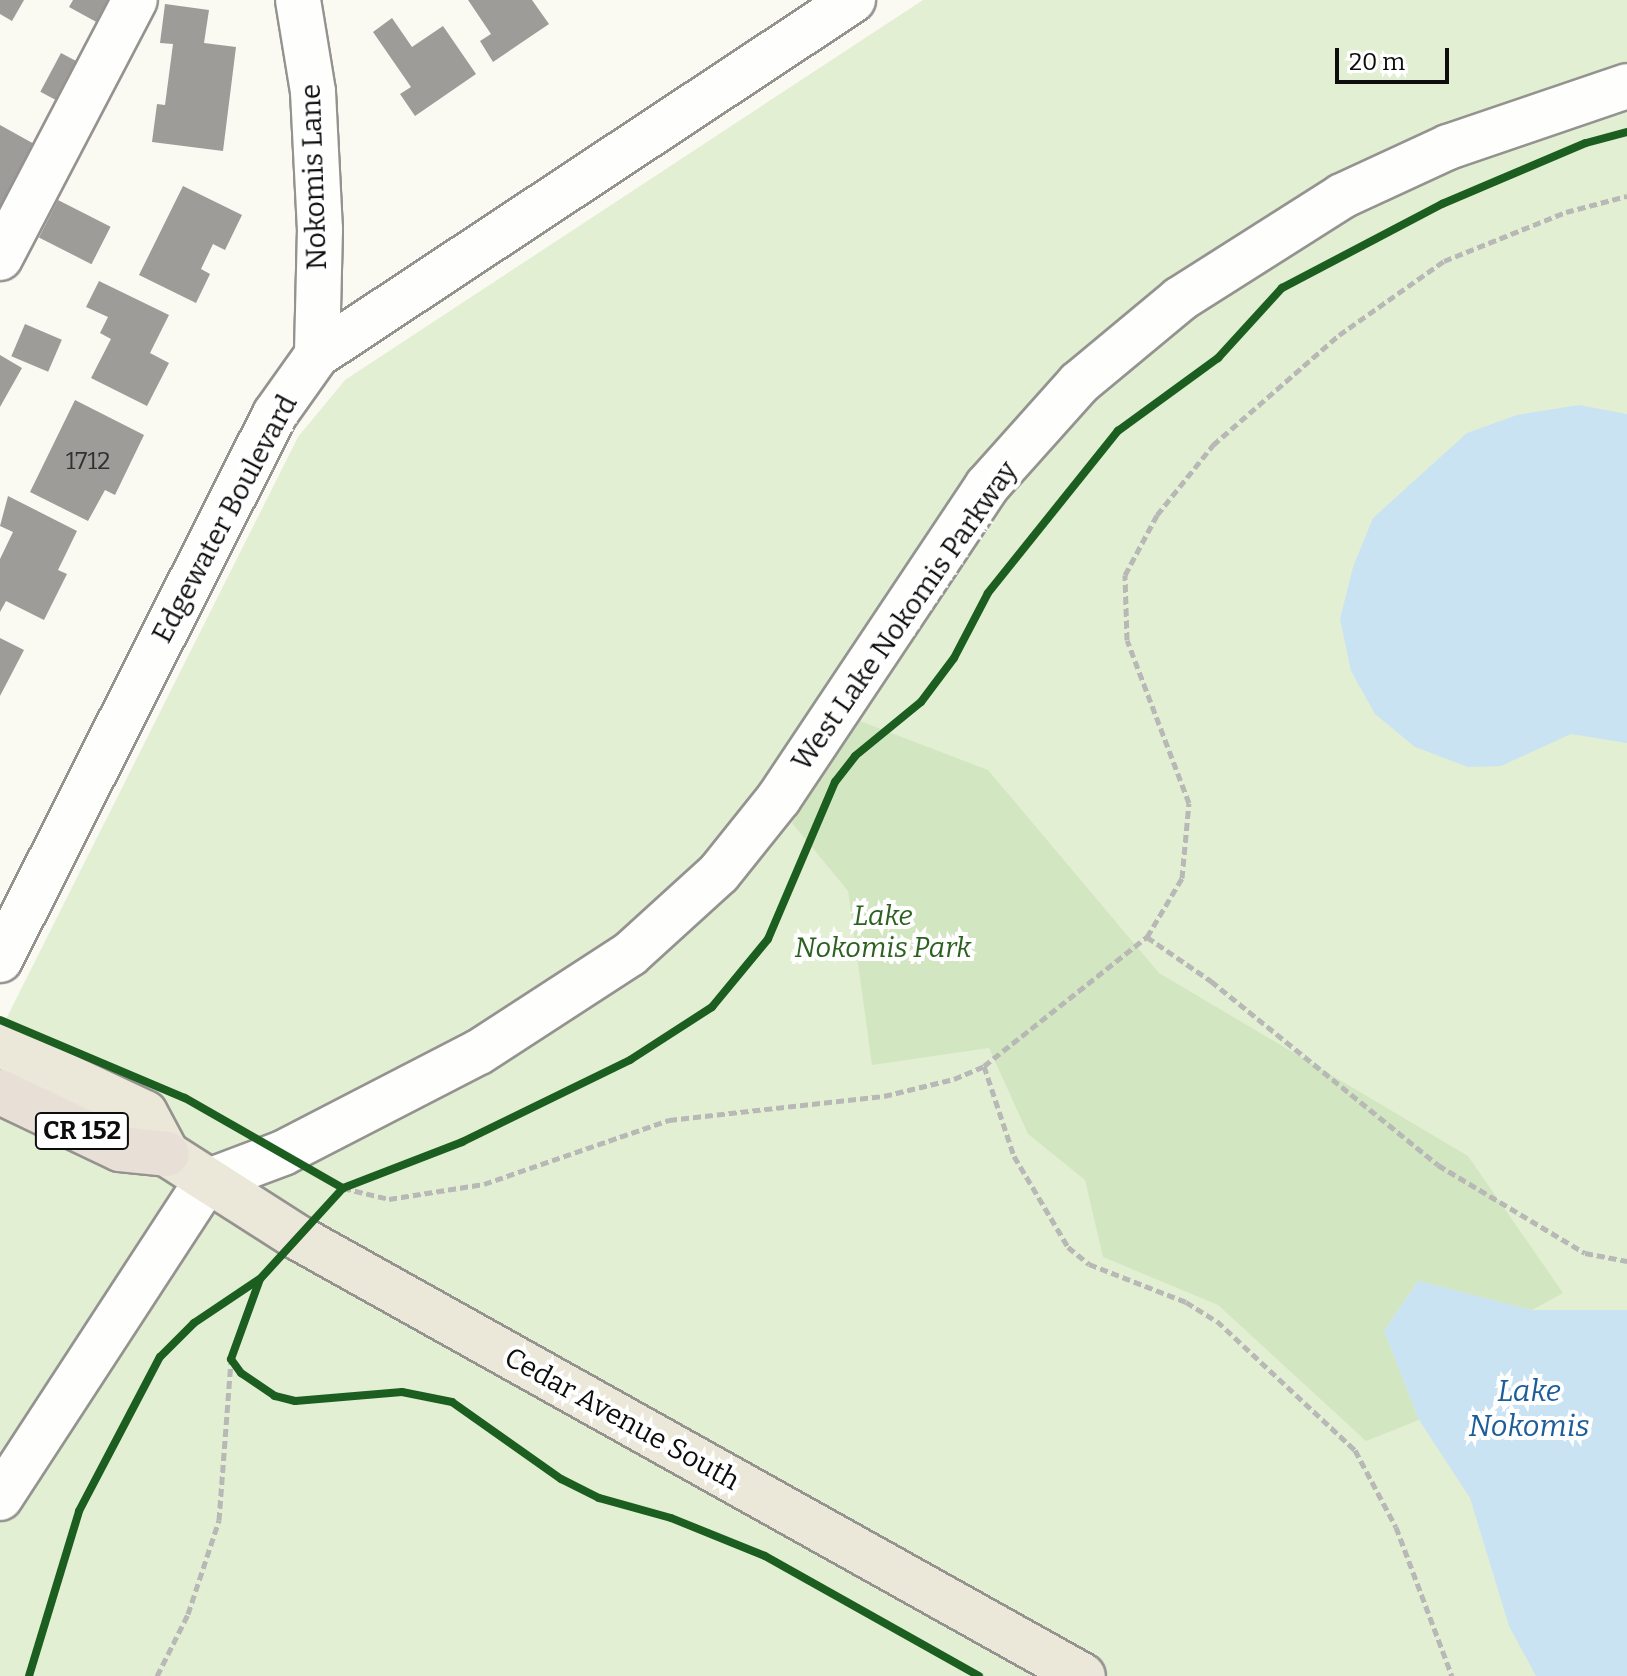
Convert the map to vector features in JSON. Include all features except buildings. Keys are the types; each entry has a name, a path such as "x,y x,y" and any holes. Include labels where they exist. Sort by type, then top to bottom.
{"highway":[{"name":"Cedar Avenue South","path":"0,1092 120,1149 167,1154"}],"main road":[{"name":"Cedar Avenue South","path":"0,1045 145,1113 167,1154 206,1182 297,1237 1083,1676"}],"street":[{"path":"0,258 135,0"},
{"name":"Nokomis Lane","path":"298,0 313,92 320,229 317,355"},
{"name":"Edgewater Boulevard","path":"0,960 275,414 317,355 853,0"},
{"name":"West Lake Nokomis Parkway","path":"206,1182 283,1153 479,1052 630,954 719,873 779,798 987,486 1079,383 1180,299 1342,196 1448,147 1627,86"},
{"path":"0,1498 206,1182"}],"path":[{"path":"283,1153 343,1188 389,1199 484,1184 669,1120 884,1096 928,1088 984,1066 1147,937 1182,878 1189,803 1127,640 1125,575 1157,515 1213,445 1339,335 1444,261 1566,212 1627,196"},
{"path":"1147,937 1211,981 1438,1165 1585,1253 1627,1261"},
{"path":"984,1066 1014,1156 1068,1247 1089,1264 1186,1302 1217,1321 1355,1450 1396,1527 1452,1676"},
{"path":"297,1237 343,1188 358,1182"},
{"path":"157,1676 188,1614 219,1520 231,1359 235,1346"},
{"path":"231,1359 241,1373"}],"green space":[{"name":"Lake Nokomis Park","path":"923,0 1627,0 1627,1676 0,1676 0,1031 298,437 345,380"},
{"path":"860,721 988,770 1159,973 1468,1156 1563,1293 1532,1310 1418,1281 1384,1331 1419,1420 1366,1441 1218,1305 1103,1257 1085,1180 1028,1134 989,1048 872,1065 848,891 792,823"}],"water":[{"path":"1579,405 1627,414 1627,743 1571,734 1501,766 1468,767 1415,747 1375,714 1351,671 1340,619 1353,567 1373,518 1467,433 1517,415"},
{"name":"Lake Nokomis","path":"1418,1281 1532,1310 1627,1310 1627,1676 1536,1676 1509,1626 1470,1498 1419,1420 1384,1331"}],"cycle path":[{"path":"979,1676 765,1556 671,1518 599,1498 561,1479 452,1402 402,1392 295,1401 275,1396 241,1373 231,1359 260,1279 343,1188 462,1142 630,1060 712,1007 768,939 835,782 855,756 921,702 954,658 988,593 1118,431 1218,358 1282,288 1442,204 1586,143 1627,132"},
{"path":"0,1020 185,1098 343,1188"},
{"path":"29,1676 79,1511 160,1357 194,1323 258,1280"}]}
